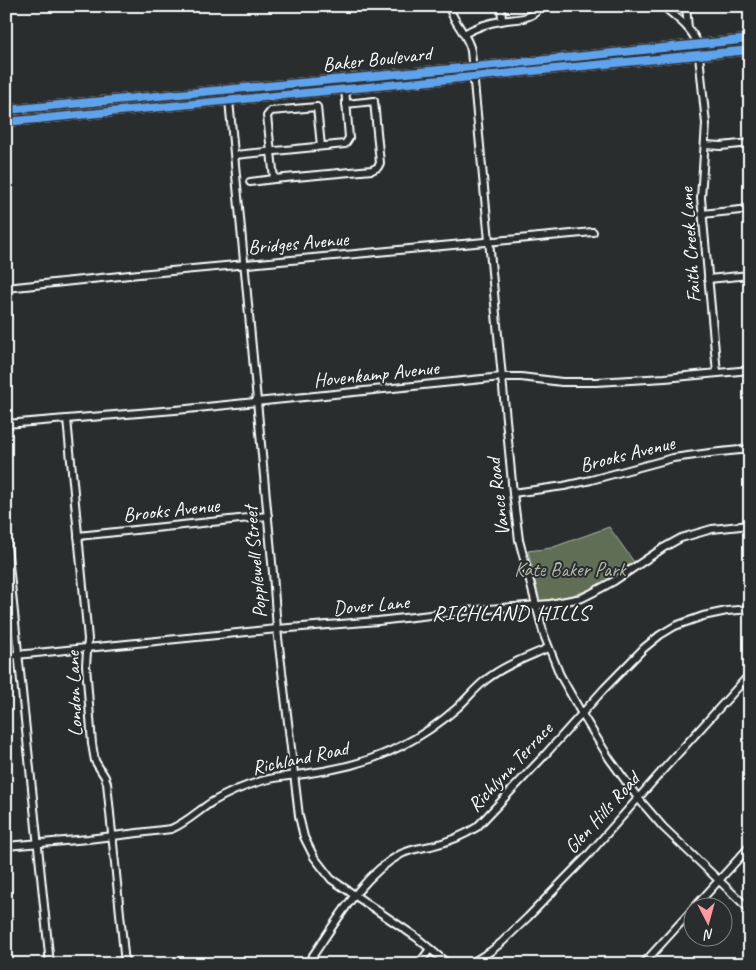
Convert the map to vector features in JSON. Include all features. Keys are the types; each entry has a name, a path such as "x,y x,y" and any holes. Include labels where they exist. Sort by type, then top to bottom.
{"main road":[{"name":"Baker Boulevard","path":"6,110 750,39"},
{"path":"698,44 699,55"},
{"name":"Baker Boulevard","path":"6,122 750,50"}],"street":[{"name":"Vance Road","path":"449,6 453,19 470,46 519,540 548,648 560,675 582,714 609,758 638,798 663,827 750,910"},
{"path":"501,6 502,20"},
{"path":"663,6 688,28 698,44"},
{"path":"686,6 688,28"},
{"path":"464,34 476,27 502,20 528,17 536,12"},
{"name":"Faith Creek Lane","path":"699,55 706,124 701,198 717,373"},
{"path":"235,155 345,144 349,138 345,88"},
{"name":"Popplewell Street","path":"228,89 277,629 293,775 304,837 314,857 331,879 416,936 448,964"},
{"path":"250,182 372,170 378,167 380,163 374,101 346,104"},
{"path":"274,179 267,116 271,111 317,107 321,146"},
{"path":"705,145 721,146 750,143"},
{"path":"702,214 750,209"},
{"name":"Bridges Avenue","path":"6,288 593,232"},
{"path":"708,279 750,275"},
{"name":"Hovenkamp Avenue","path":"6,424 257,402 502,377 521,377 562,382 596,382 750,370"},
{"name":"London Lane","path":"67,419 88,639 86,664 92,744 95,761 105,776 107,783 125,964"},
{"name":"Brooks Avenue","path":"513,493 564,486 673,458 750,449"},
{"name":"Brooks Avenue","path":"78,536 268,516"},
{"name":"Dover Lane","path":"6,656 465,611 536,606 570,601 592,593 614,581 681,538 712,528 750,525"},
{"path":"6,536 50,964"},
{"name":"Richlynn Terrace","path":"307,964 355,895 368,880 383,866 401,854 416,848 451,840 477,827 644,648 667,630 703,616 750,609"},
{"name":"Richland Road","path":"6,846 171,829 212,802 233,791 266,780 328,771 384,754 425,733 492,675 548,648"},
{"name":"Glen Hills Road","path":"470,964 502,942 589,854 750,674"},
{"path":"703,898 750,846"},
{"path":"643,964 684,919"},
{"path":"419,964 430,949"}],"green space":[{"name":"Kate Baker Park","path":"609,527 634,562 623,571 589,589 565,597 538,601 528,551 551,548"}],"cycle path":[{"path":"6,110 526,62 750,39"},
{"path":"6,122 750,50"}],"district":[{"name":"RICHLAND HILLS","path":"511,613"}]}
